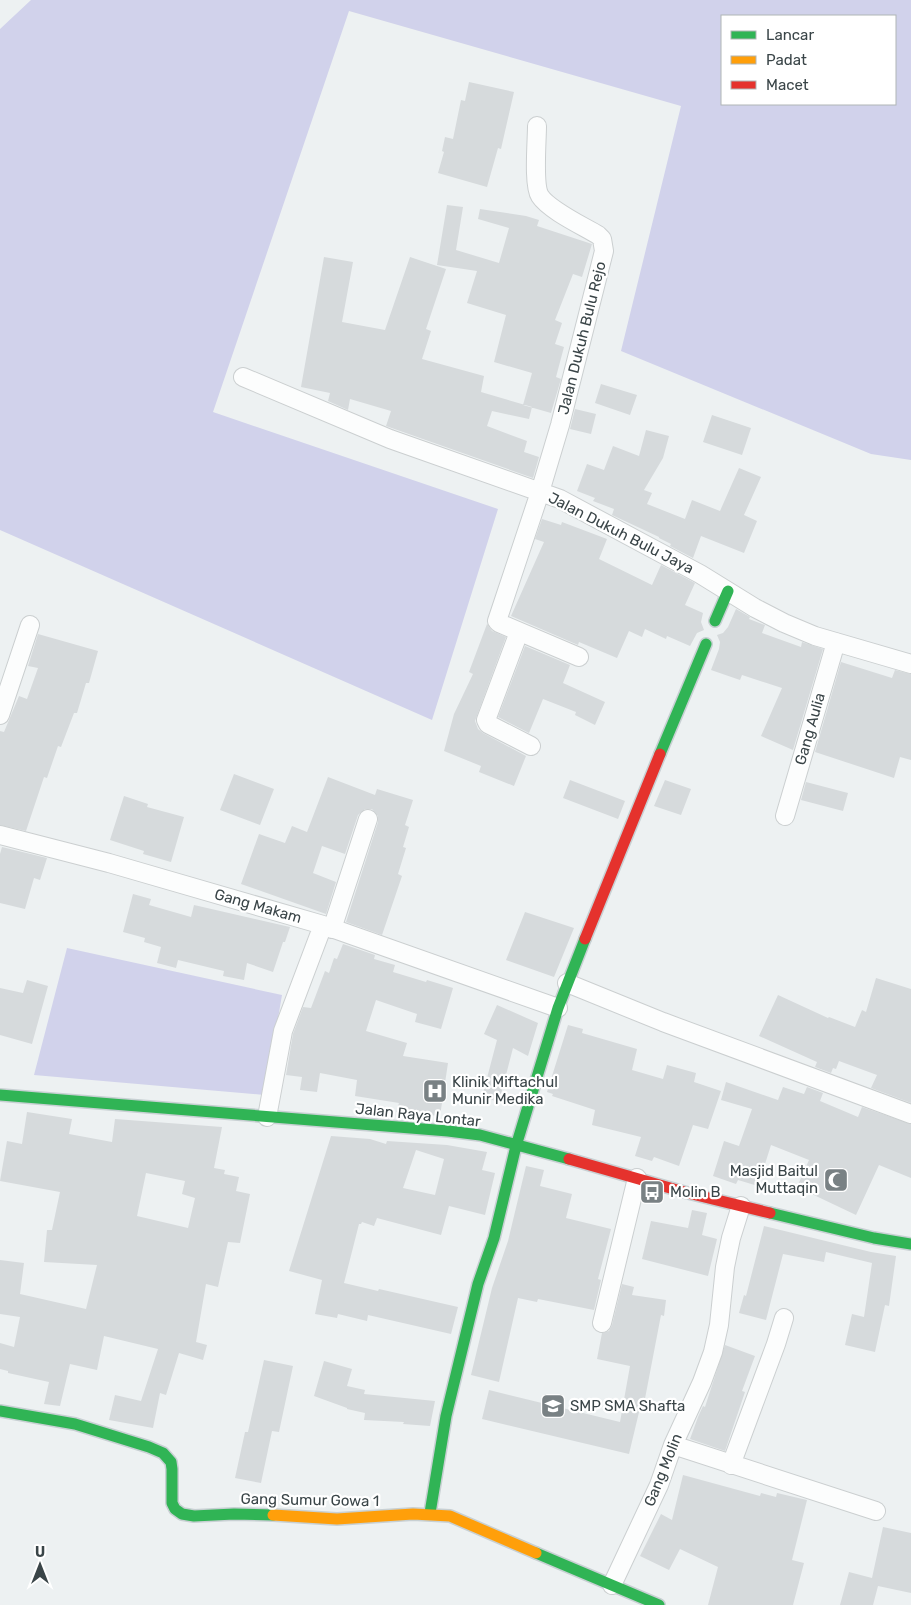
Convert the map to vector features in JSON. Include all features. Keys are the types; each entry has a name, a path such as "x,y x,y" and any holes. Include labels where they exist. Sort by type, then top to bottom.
{"street":[{"name":"Jalan Dukuh Bulu Rejo","path":"537,126 537,182 539,195 548,205 598,235 604,245 560,425 540,492"},
{"name":"Jalan Dukuh Bulu Jaya","path":"243,377 390,439 560,499 700,574 755,608 784,623 815,636 911,664"},
{"path":"540,492 497,618 498,624 580,657"},
{"path":"716,621 728,591"},
{"path":"0,715 30,625"},
{"path":"519,632 486,720 488,724 531,746"},
{"name":"Gang Aulia","path":"785,816 836,642"},
{"path":"430,1513 446,1416 478,1284 494,1238 516,1146 558,1008 602,894 706,644"},
{"path":"368,819 327,927 558,1008"},
{"name":"Gang Makam","path":"0,835 109,863 327,927 288,1014 267,1117"},
{"path":"567,983 663,1022 911,1114"},
{"name":"Jalan Raya Lontar","path":"0,1095 480,1135 684,1192 874,1238 911,1244"},
{"path":"602,1323 637,1178"},
{"name":"Gang Molin","path":"612,1585 658,1485 673,1445 702,1382 719,1325 725,1267 731,1238 741,1206"},
{"path":"731,1464 784,1318"},
{"name":"Gang Sumur Gowa 1","path":"0,1411 69,1423 140,1444 163,1453 169,1457 172,1463 172,1502 174,1508 180,1514 188,1516 235,1514 352,1519 430,1513 450,1516 659,1605"},
{"path":"673,1445 876,1511"}],"shaded area":[{"path":"31,0 911,0 911,460 871,454 621,351 681,106 349,11 213,412 498,509 432,720 0,530 0,29"},
{"path":"67,948 282,995 265,1095 34,1075"}],"building":[{"path":"469,82 514,92 501,149 498,148 487,187 438,173 444,152 442,151 445,137 453,139 461,100 465,101"},
{"path":"447,205 463,207 456,250 499,263 509,228 478,219 480,209 526,216 539,220 537,226 592,244 582,277 573,274 555,320 562,323 555,344 564,347 556,377 561,379 551,413 523,405 532,373 494,362 506,315 467,303 477,271 437,265"},
{"path":"324,257 353,262 342,322 385,330 410,257 446,269 426,329 431,331 422,359 484,376 481,392 532,407 529,419 492,411 487,426 527,441 524,452 539,457 533,478 386,426 391,411 350,399 348,410 328,401 330,393 301,387"},
{"path":"601,384 637,395 630,415 595,403"},
{"path":"575,409 596,414 591,434 570,429"},
{"path":"712,415 751,428 742,455 703,442"},
{"path":"646,430 669,436 663,458 644,490 652,493 647,504 685,519 692,500 720,511 739,468 761,477 744,515 757,521 744,553 701,536 693,558 670,546 671,544 659,537 612,515 614,509 593,501 595,498 577,491 587,464 604,470 613,446 639,456"},
{"path":"542,519 561,525 562,522 607,539 599,559 652,585 661,565 695,583 685,605 703,613 701,622 704,630 697,633 690,646 667,636 666,639 645,629 642,637 629,631 617,658 579,642 578,645 511,616 544,542 535,539"},
{"path":"736,609 750,617 749,619 765,625 762,633 801,647 802,642 823,649 793,750 761,736 782,688 742,675 740,680 711,670 719,649 720,642 717,635 723,633 728,627"},
{"path":"487,624 492,631 506,637 475,721 478,729 483,733 526,756 514,786 479,772 481,766 444,751 454,714 473,674 469,672"},
{"path":"38,634 98,651 89,683 86,683 77,713 74,713 61,747 58,746 47,778 44,777 26,831 0,825 0,731 4,732 19,696 27,699 38,668 28,666"},
{"path":"525,646 570,665 563,683 605,702 595,725 575,715 576,712 543,699 529,733 498,717"},
{"path":"841,662 892,678 895,670 911,674 911,760 900,757 894,778 815,752"},
{"path":"234,774 274,789 260,825 220,810"},
{"path":"328,777 375,795 377,789 413,800 405,825 409,827 403,847 406,848 398,874 402,876 382,935 346,922 378,822 378,816 372,809 365,809 358,815 345,854 322,846 313,873 336,882 326,914 241,884 259,834 285,843 292,826 307,832"},
{"path":"570,780 625,801 618,819 563,798"},
{"path":"665,780 691,789 681,815 654,806"},
{"path":"806,782 848,793 843,811 801,800"},
{"path":"124,796 148,804 147,807 184,817 171,862 143,854 144,851 110,840"},
{"path":"2,847 47,858 40,880 34,878 25,909 0,903 0,854"},
{"path":"133,894 151,899 149,905 191,917 194,905 290,927 273,972 247,963 244,980 223,976 224,971 178,960 176,968 157,963 161,947 144,942 145,938 123,932"},
{"path":"525,912 574,928 554,977 506,960"},
{"path":"343,944 375,955 374,959 395,965 393,972 453,988 441,1029 415,1022 417,1014 376,1000 366,1031 407,1043 403,1056 448,1063 440,1116 396,1112 399,1103 355,1096 357,1080 320,1073 317,1092 300,1090 302,1077 286,1075 293,1034 303,1007 311,1008 325,971 329,973 334,958 337,959"},
{"path":"876,978 911,989 911,1103 871,1088 877,1075 839,1061 836,1069 833,1068 831,1073 815,1067 817,1062 759,1036 778,995 828,1018 855,1027 862,1010 866,1012"},
{"path":"27,980 48,986 32,1044 0,1035 0,988 23,993"},
{"path":"497,1005 538,1023 528,1056 513,1048 499,1102 482,1097 497,1040 484,1034"},
{"path":"568,1025 583,1029 582,1033 637,1049 632,1070 663,1079 667,1065 696,1073 694,1082 721,1091 708,1129 693,1125 679,1166 654,1157 652,1161 635,1156 641,1137 592,1125 595,1110 552,1096 553,1094 547,1092"},
{"path":"726,1082 778,1100 783,1087 804,1094 807,1087 823,1093 820,1101 858,1117 862,1107 911,1124 911,1178 879,1165 856,1215 797,1187 809,1160 771,1145 758,1186 738,1180 736,1184 713,1176 724,1141 739,1146 752,1109 721,1100"},
{"path":"27,1112 72,1119 69,1134 112,1142 115,1119 222,1127 214,1168 225,1170 224,1174 239,1177 236,1191 250,1194 240,1243 228,1242 218,1287 206,1284 196,1342 207,1345 203,1360 179,1353 166,1395 160,1393 153,1428 109,1420 115,1395 141,1401 158,1349 104,1336 97,1370 70,1364 60,1406 44,1404 49,1382 8,1373 8,1371 0,1369 0,1343 14,1347 20,1317 0,1314 0,1260 24,1263 20,1294 86,1309 97,1265 44,1262 47,1230 52,1230 60,1192 0,1181 7,1141 22,1144","holes":["146,1173 185,1181 182,1194 195,1198 188,1228 137,1216"]},
{"path":"331,1136 370,1139 386,1144 387,1141 447,1145 487,1152 482,1170 495,1173 485,1215 449,1206 441,1235 377,1218 374,1226 362,1222 359,1224 344,1283 458,1307 451,1334 368,1315 367,1321 338,1314 337,1318 315,1314 322,1280 289,1271","holes":["416,1150 444,1159 435,1195 403,1188"]},
{"path":"526,1166 544,1170 540,1186 572,1194 566,1218 611,1229 598,1279 601,1280 594,1310 538,1299 537,1302 518,1298 499,1382 471,1375 492,1288 508,1241"},
{"path":"692,1210 707,1213 702,1235 717,1239 708,1276 642,1259 651,1221 688,1228"},
{"path":"764,1226 871,1252 896,1256 889,1306 885,1305 875,1352 845,1345 852,1314 864,1317 872,1263 826,1252 824,1262 783,1254 766,1320 739,1313 744,1295 746,1296"},
{"path":"622,1284 634,1287 632,1295 666,1300 664,1316 661,1315 643,1409 640,1408 629,1454 482,1419 489,1390 620,1422 630,1366 597,1359 602,1333 609,1331 612,1325"},
{"path":"725,1345 755,1356 742,1391 745,1392 725,1451 690,1439 703,1406 705,1407"},
{"path":"264,1360 293,1366 279,1432 272,1431 261,1483 235,1478 245,1432 248,1432"},
{"path":"324,1361 352,1369 347,1386 365,1390 364,1394 435,1401 430,1426 403,1424 404,1422 364,1420 365,1413 347,1409 314,1396"},
{"path":"683,1475 760,1496 761,1493 776,1497 777,1493 807,1500 792,1560 804,1563 793,1605 708,1605 718,1567 680,1549 669,1570 640,1556 661,1514 672,1520"},
{"path":"883,1527 911,1533 911,1593 878,1586 873,1605 840,1605 849,1572 872,1578"}],"traffic: fast":[{"path":"715,621 728,591"},
{"path":"660,754 706,644"},
{"path":"430,1513 446,1416 478,1284 494,1238 516,1146 558,1008 585,939"},
{"path":"0,1095 448,1131 480,1135 569,1159"},
{"path":"770,1213 874,1238 911,1244"},
{"path":"0,1411 75,1424 163,1453 171,1462 172,1503 175,1509 182,1514 194,1516 273,1515"},
{"path":"536,1553 659,1605"}],"traffic: slow":[{"path":"273,1515 337,1519 413,1514 450,1516 536,1553"}],"traffic: jam":[{"path":"585,939 660,754"},
{"path":"569,1159 684,1192 770,1213"}],"place":[{"name":"Klinik Miftachul Munir Medika","path":"435,1091"},
{"name":"Masjid Baitul Muttaqin","path":"836,1180"},
{"name":"Molin B","path":"652,1192"},
{"name":"SMP SMA Shafta","path":"553,1406"}]}
